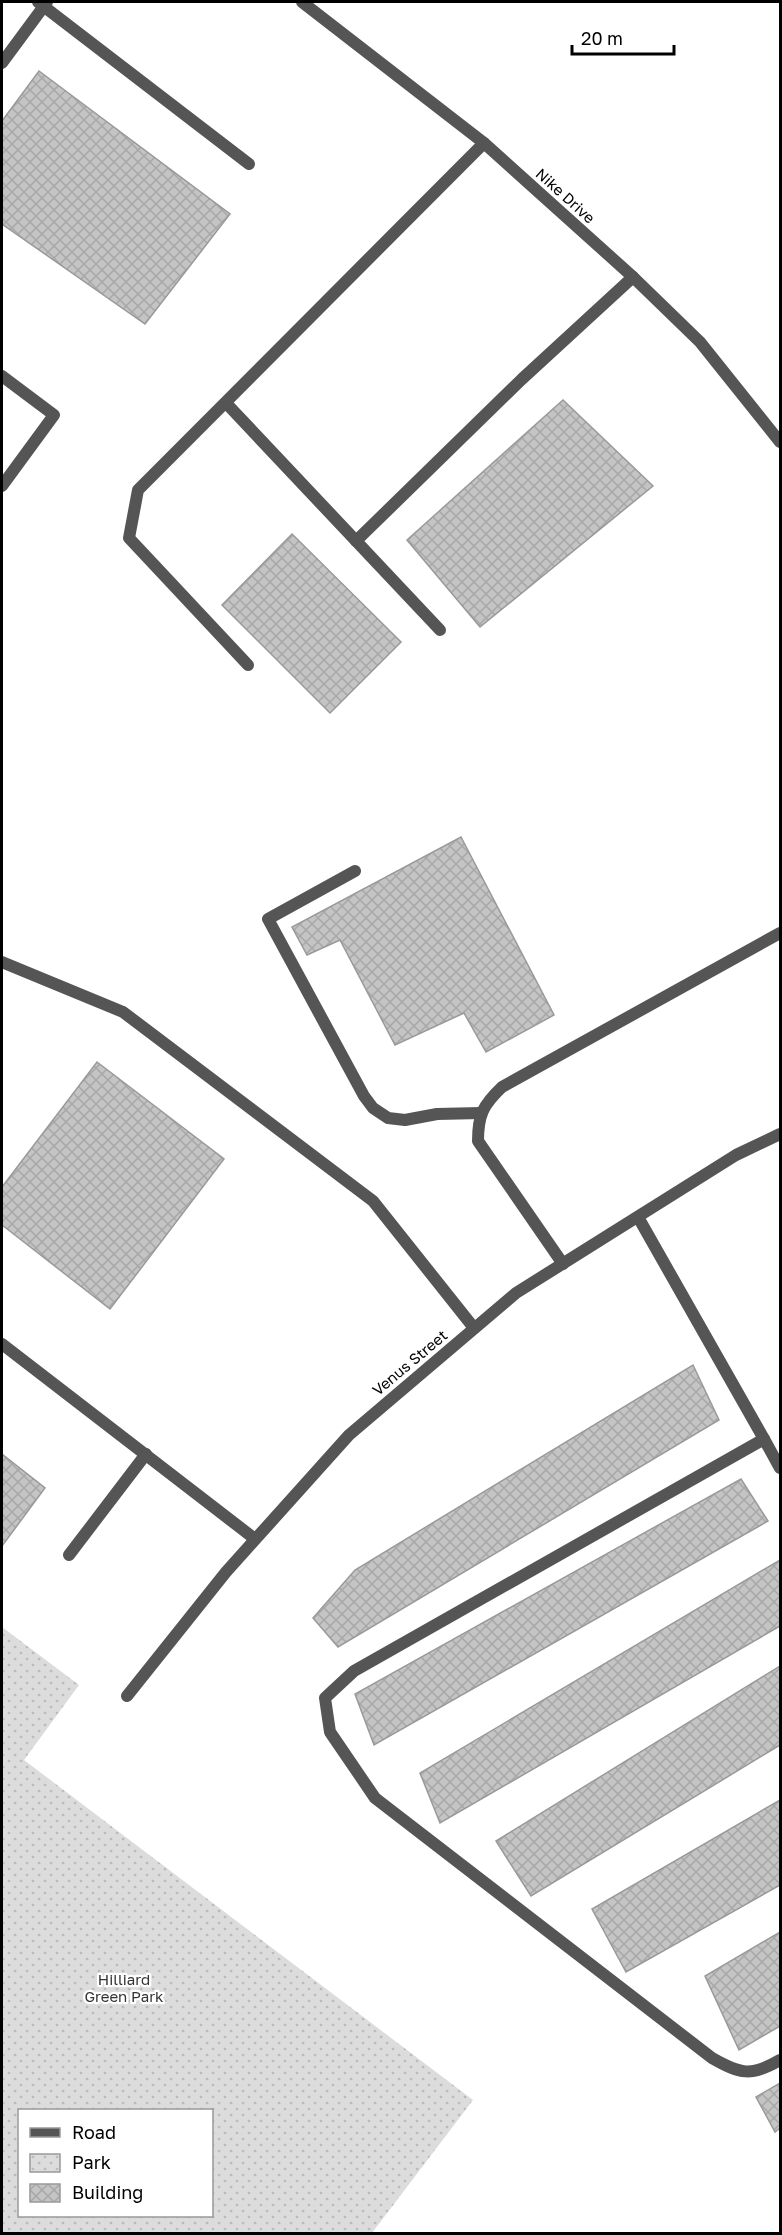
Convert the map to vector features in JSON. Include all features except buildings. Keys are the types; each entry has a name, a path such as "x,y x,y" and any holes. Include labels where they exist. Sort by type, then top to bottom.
{"street":[{"name":"Nike Drive","path":"302,2 484,143 633,277 700,342 780,442"},
{"path":"2,63 43,3 249,164"},
{"path":"248,665 129,538 138,490 484,143"},
{"path":"356,541 522,379 633,277"},
{"path":"2,376 54,415 2,486"},
{"path":"225,403 440,630"},
{"path":"355,871 268,919 364,1096 373,1108 388,1118 405,1120 437,1114 481,1113"},
{"path":"563,1264 478,1141 481,1113 490,1099 502,1087 780,933"},
{"path":"2,962 123,1012 373,1202 474,1328"},
{"name":"Venus Street","path":"127,1696 226,1572 349,1435 516,1293 736,1155 780,1134"},
{"path":"638,1217 780,1468"},
{"path":"2,1344 255,1539"},
{"path":"764,1439 354,1671 325,1698 330,1732 375,1798 712,2058 735,2071 763,2070 780,2060"},
{"path":"69,1555 146,1454"}],"green space":[{"name":"Hilliard Green Park","path":"2,1627 79,1685 24,1760 473,2100 372,2233 2,2233"}]}
